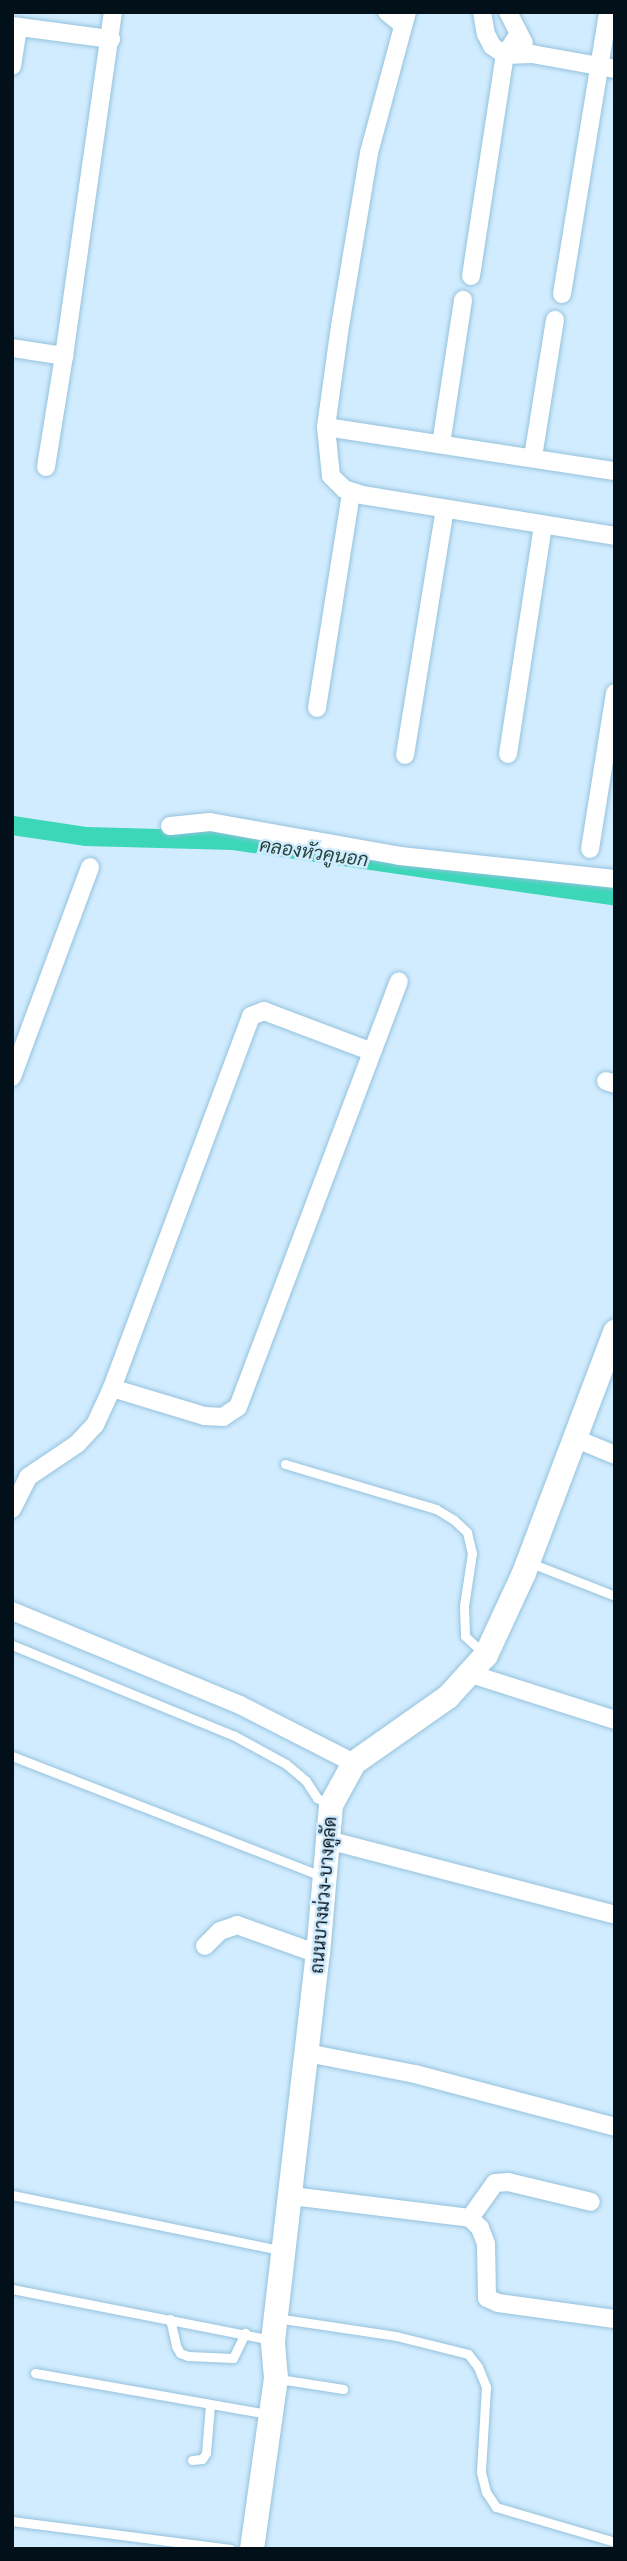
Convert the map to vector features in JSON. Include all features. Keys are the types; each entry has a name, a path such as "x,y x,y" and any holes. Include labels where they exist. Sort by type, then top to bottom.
{"street":[{"path":"46,467 113,12"},
{"path":"387,12 404,18 369,153 340,326 326,427 331,475 338,485 351,493 615,536"},
{"path":"482,12 486,34 492,46 505,55 533,54 608,67"},
{"path":"508,12 518,35 533,54"},
{"path":"562,295 608,67 608,12"},
{"path":"12,66 15,27 111,39"},
{"path":"471,276 505,55 518,35"},
{"path":"441,444 463,300"},
{"path":"533,457 555,320"},
{"path":"12,348 64,356"},
{"path":"326,427 615,471"},
{"path":"317,708 351,493"},
{"path":"405,755 445,509"},
{"path":"508,754 543,525"},
{"path":"590,849 615,692"},
{"path":"170,826 210,822 400,856 615,879"},
{"path":"12,1077 90,867"},
{"path":"112,1388 205,1416 231,1415 238,1407 370,1051 399,981"},
{"path":"12,1509 27,1477 86,1437 112,1388 251,1016 264,1012 370,1051"},
{"name":"ถนนบางม่วง-บางคูลัด","path":"252,2549 276,2378 274,2329 292,2196 326,1877 331,1805 354,1763 447,1697 478,1665 528,1562 574,1438 603,1374 614,1337"},
{"path":"574,1438 615,1455"},
{"path":"12,1611 240,1704 354,1763"},
{"path":"478,1665 615,1720"},
{"path":"328,1840 615,1915"},
{"path":"205,1946 220,1931 237,1925 318,1954"},
{"path":"307,2053 415,2074 615,2127"},
{"path":"470,2218 495,2183 508,2182 591,2202"},
{"path":"292,2196 470,2218 480,2228 486,2244 487,2298 511,2305 615,2319"}],"lane":[{"path":"285,1464 436,1509 467,1532 472,1553 464,1606 466,1636 478,1665"},
{"path":"528,1562 615,1596"},
{"path":"12,1645 233,1735 286,1764 306,1781 317,1798 331,1805"},
{"path":"12,1756 326,1877"},
{"path":"12,2195 284,2251"},
{"path":"12,2289 244,2333 274,2329 396,2336 468,2354 486,2387 481,2472 486,2492 496,2507 615,2542"},
{"path":"170,2319 176,2346 180,2353 188,2356 233,2358 244,2333"},
{"path":"35,2373 270,2415"},
{"path":"276,2378 343,2389"},
{"path":"192,2460 202,2459 206,2453 210,2404"},
{"path":"12,2521 230,2549"}],"waterway":[{"name":"คลองหัวคูนอก","path":"12,825 86,836 233,840 615,896"}]}
